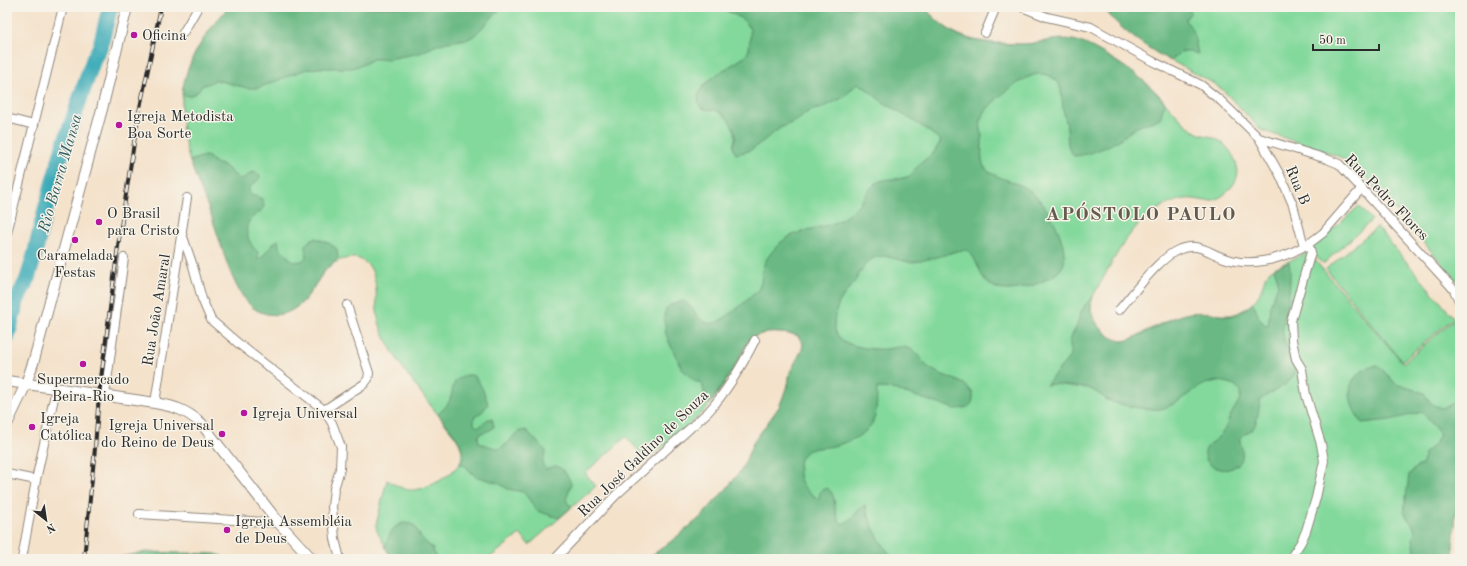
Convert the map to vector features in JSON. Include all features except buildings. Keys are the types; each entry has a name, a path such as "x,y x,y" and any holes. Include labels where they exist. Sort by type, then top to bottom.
{"street":[{"path":"7,233 63,7"},
{"path":"7,424 26,384 34,360 102,109 127,7"},
{"path":"183,33 198,7"},
{"path":"985,33 996,7"},
{"name":"Rua Pedro Flores","path":"1022,7 1047,17 1091,27 1152,61 1201,85 1221,101 1259,138 1335,161 1343,166 1449,284 1454,290 1460,303"},
{"path":"7,118 34,125"},
{"name":"Rua B","path":"1259,138 1280,175 1293,205 1306,244 1310,248 1310,254 1291,321 1292,340 1296,359 1302,369 1306,395 1321,444 1324,461 1316,498 1306,531 1290,559"},
{"path":"1119,310 1160,262 1169,254 1182,248 1194,246 1227,259 1246,262 1271,259 1287,254 1323,233 1362,188"},
{"name":"Rua João Amaral","path":"155,403 187,198"},
{"path":"182,234 202,299 211,320 239,344 324,410 332,423 341,447 340,469 334,489 332,507 335,539 340,559"},
{"path":"105,395 124,258"},
{"path":"324,410 364,384 368,379 369,373 347,305"},
{"name":"Rua José Galdino de Souza","path":"555,559 616,495 708,412 720,399 731,384 755,340"},
{"path":"10,381 155,403 177,408 190,414 201,423 279,523 312,559"},
{"path":"22,559 36,480 56,389"},
{"path":"7,474 36,480"},
{"path":"139,514 279,523"}],"green space":[{"path":"229,7 924,7 941,24 950,30 959,35 979,41 1027,44 1054,40 1068,40 1089,46 1119,63 1139,77 1194,131 1222,143 1229,149 1236,162 1238,170 1237,178 1233,186 1219,198 1211,201 1185,199 1172,202 1152,213 1134,229 1119,251 1093,296 1091,308 1096,323 1115,340 1125,341 1184,314 1196,313 1233,315 1246,309 1256,299 1268,273 1271,270 1308,252 1403,363 1454,320 1460,387 1460,466 1453,546 1454,559 647,559 701,517 727,488 742,469 753,443 779,407 788,385 790,372 802,350 803,343 797,335 785,333 766,333 760,334 749,340 736,365 716,397 688,426 647,460 626,437 585,473 596,486 529,545 520,534 488,559 392,559 377,531 376,525 387,480 409,490 416,490 434,484 452,472 458,465 462,458 461,447 456,437 418,389 399,362 384,335 377,314 376,286 367,263 354,258 344,259 333,264 325,271 305,299 297,307 286,312 271,314 256,310 246,300 238,287 231,273 203,193 190,162 184,139 182,118 182,98 192,60 202,42"},
{"path":"229,7 502,7 475,35 468,39 447,42 420,53 388,59 373,59 362,65 351,68 318,68 304,70 258,88 247,88 216,80 202,86 196,93 189,96 182,95 188,70 198,47 205,36"},
{"path":"715,7 924,7 947,29 968,39 996,44 1031,43 1067,39 1081,42 1101,52 1131,71 1149,85 1165,103 1160,118 1137,127 1119,140 1103,148 1091,153 1074,156 1069,147 1067,124 1063,112 1059,84 1054,78 1046,75 1041,74 1028,77 1004,93 984,113 981,119 982,161 983,165 988,171 1022,186 1037,197 1043,204 1053,220 1061,238 1064,263 1061,269 1046,280 1036,284 1006,290 998,289 988,283 982,275 972,255 965,250 914,262 884,256 874,258 867,263 840,301 835,314 834,324 839,337 843,340 854,345 874,349 901,347 913,350 931,369 964,384 973,393 973,398 969,406 955,409 893,389 877,388 877,404 874,420 865,432 842,444 809,450 800,459 799,474 803,486 819,499 820,492 823,490 827,488 831,491 837,514 842,524 849,521 865,505 876,534 894,559 647,559 701,517 742,469 753,443 779,407 788,385 790,372 802,350 803,343 797,335 779,333 760,334 749,340 733,370 710,404 706,401 702,383 694,381 682,369 669,342 666,334 664,315 666,309 670,305 684,301 706,323 721,320 756,292 761,282 762,270 767,259 786,238 799,232 834,223 843,219 858,206 875,184 887,179 910,176 920,164 932,154 941,141 921,126 881,101 858,83 844,97 822,108 809,111 798,120 780,128 749,151 736,154 733,147 735,132 729,120 718,111 701,108 698,100 700,92 705,84 747,54 750,32 747,24 741,18"},
{"path":"1103,7 1460,7 1460,284 1366,177 1355,167 1338,156 1261,130 1223,90 1157,53 1121,26 1107,13"},
{"path":"1103,7 1185,7 1191,12 1185,20 1193,30 1198,54 1192,52 1180,52 1171,61 1129,34 1107,13"},
{"path":"204,156 209,157 215,163 225,166 239,179 243,179 252,172 259,174 259,179 249,189 251,195 262,199 264,206 250,220 247,228 250,242 258,252 258,261 278,240 279,248 294,262 302,261 306,257 305,245 310,240 315,238 329,243 337,249 338,258 325,271 303,301 293,310 276,315 261,312 249,304 237,286 227,264 212,218 190,161"},
{"path":"1359,206 1372,220 1323,264 1310,250"},
{"path":"1377,227 1454,318 1402,361 1326,269"},
{"path":"1289,262 1289,288 1283,324 1283,335 1295,366 1295,373 1293,378 1285,385 1261,399 1257,420 1254,427 1240,440 1242,457 1241,461 1236,466 1224,470 1220,469 1210,465 1205,454 1207,447 1223,431 1240,398 1240,391 1233,384 1225,382 1207,383 1177,402 1160,409 1122,405 1106,399 1088,388 1057,384 1046,385 1071,355 1070,342 1072,335 1076,328 1080,314 1085,305 1093,296 1091,308 1095,320 1107,334 1120,341 1129,340 1144,334 1185,314 1204,312 1230,316 1240,312 1252,304 1255,306 1260,320 1268,326 1270,306 1278,285 1274,268"},
{"path":"1378,365 1396,384 1424,393 1431,403 1436,406 1443,408 1460,400 1460,466 1453,546 1454,559 1422,559 1415,551 1413,539 1415,531 1413,525 1404,512 1409,475 1415,468 1423,464 1424,453 1435,444 1440,434 1422,412 1390,420 1362,423 1352,405 1350,388 1353,380 1367,369"},
{"path":"468,375 475,377 482,388 488,404 483,411 474,417 474,424 479,427 488,419 492,419 494,426 491,430 478,436 479,443 499,449 508,443 517,432 526,430 546,451 543,460 544,467 546,469 556,466 567,476 571,484 566,500 569,505 573,506 559,518 537,511 523,492 508,489 498,483 475,476 465,466 460,464 462,450 460,444 452,431 438,414 449,402 455,382 458,379"},
{"path":"403,523 412,524 415,527 421,538 433,549 436,559 392,559 385,547 393,529"},
{"path":"147,552 216,554 230,559 108,559"}],"waterway":[{"name":"Rio Barra Mansa","path":"7,338 17,300 27,280 34,257 63,148 94,58 100,47 110,7"}],"railway":[{"path":"84,559 99,394 118,246 138,117 161,7"}],"place":[{"name":"Oficina","path":"134,35"},
{"name":"Igreja Metodista Boa Sorte","path":"119,125"},
{"name":"O Brasil para Cristo","path":"99,222"},
{"name":"Caramelada Festas","path":"75,240"},
{"name":"Supermercado Beira-Rio","path":"83,364"},
{"name":"Igreja Universal","path":"244,413"},
{"name":"Igreja Católica","path":"32,427"},
{"name":"Igreja Universal do Reino de Deus","path":"222,434"},
{"name":"Igreja Assembléia de Deus","path":"227,530"}],"district":[{"name":"APÓSTOLO PAULO","path":"1141,213"}]}
